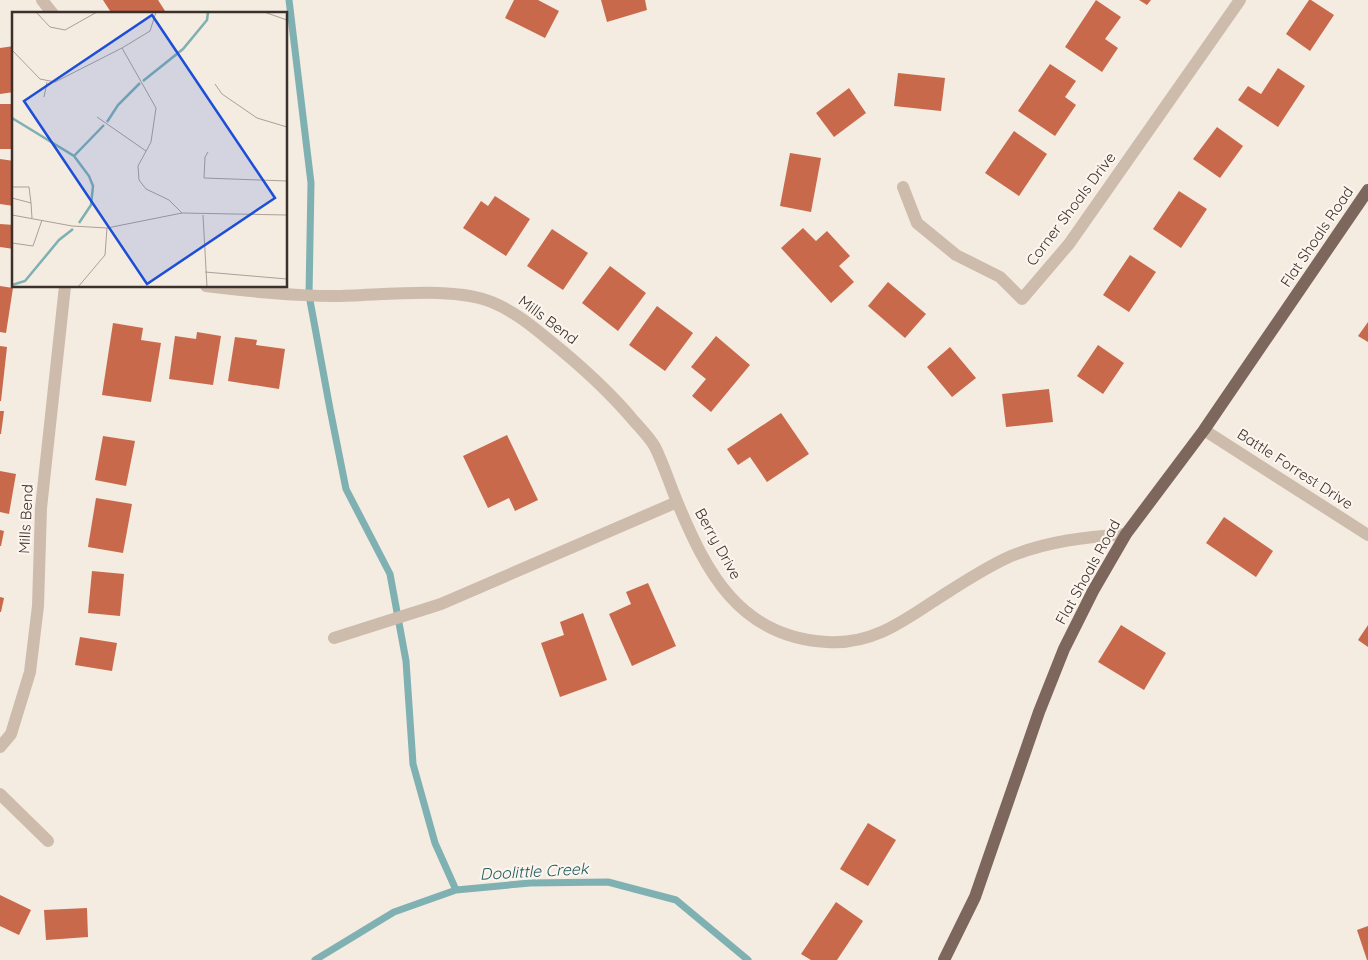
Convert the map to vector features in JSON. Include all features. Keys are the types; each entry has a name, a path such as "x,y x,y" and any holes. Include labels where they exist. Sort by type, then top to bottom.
{"main road":[{"name":"Flat Shoals Road","path":"944,960 975,897 1039,712 1064,649 1093,590 1126,534 1204,430 1368,190"}],"street":[{"path":"42,0 52,12"},
{"name":"Corner Shoals Drive","path":"903,187 917,223 956,255 1000,277 1022,299 1069,244 1240,0"},
{"name":"Mills Bend","path":"0,747 11,734 30,672 38,606 41,508 66,288"},
{"name":"Mills Bend","path":"231,288 332,296 438,294 471,296 493,302 521,317 586,370 625,411 654,445 677,502"},
{"name":"Battle Forrest Drive","path":"1204,430 1368,535"},
{"name":"Berry Drive","path":"334,638 441,604 677,502 698,549 715,577 735,603 760,623 777,632 829,642 856,640 896,626 973,576 1019,554 1059,541 1126,534"},
{"path":"0,794 48,841"}],"building":[{"path":"103,0 158,0 166,12 111,12"},
{"path":"514,0 538,0 559,11 545,38 505,18"},
{"path":"601,0 645,0 647,10 607,22"},
{"path":"1096,0 1121,17 1105,39 1118,48 1102,72 1065,47"},
{"path":"1139,0 1151,0 1147,5"},
{"path":"1309,0 1334,15 1310,51 1286,34"},
{"path":"12,46 12,92 0,94 0,48"},
{"path":"1050,64 1076,81 1065,97 1076,105 1055,136 1018,111"},
{"path":"1278,68 1305,86 1278,127 1238,100 1248,86 1261,94"},
{"path":"898,73 945,78 941,111 894,106"},
{"path":"849,88 866,113 834,137 816,113"},
{"path":"0,104 12,104 12,149 0,149"},
{"path":"1217,127 1243,146 1220,178 1193,159"},
{"path":"1014,131 1047,154 1019,196 985,173"},
{"path":"790,153 821,158 811,212 780,206"},
{"path":"0,159 12,161 12,206 0,204"},
{"path":"1179,191 1207,209 1181,248 1153,229"},
{"path":"495,196 530,219 506,256 463,228 481,201 488,206"},
{"path":"0,224 12,225 12,249 0,247"},
{"path":"803,228 816,241 827,231 850,256 839,266 854,282 831,303 781,248"},
{"path":"552,229 588,253 563,290 527,266"},
{"path":"1130,255 1156,272 1129,312 1103,295"},
{"path":"610,266 646,293 618,331 582,303"},
{"path":"888,282 926,314 905,338 868,306"},
{"path":"0,286 13,288 6,333 0,332"},
{"path":"657,306 693,333 665,371 629,345"},
{"path":"1368,322 1368,342 1358,336"},
{"path":"113,323 143,328 141,340 161,343 151,402 102,395"},
{"path":"197,332 221,336 213,385 169,379 175,336 196,339"},
{"path":"716,336 750,365 711,412 692,396 706,379 691,367"},
{"path":"235,337 257,340 256,345 285,349 279,389 228,381"},
{"path":"1098,345 1124,363 1103,394 1077,376"},
{"path":"0,346 7,347 1,401 0,401"},
{"path":"950,347 976,378 952,397 927,367"},
{"path":"1049,389 1053,422 1006,427 1002,394"},
{"path":"0,411 4,411 1,434 0,434"},
{"path":"781,413 809,454 767,482 750,457 738,465 727,449"},
{"path":"507,435 538,500 515,511 509,498 488,508 463,456"},
{"path":"103,436 135,441 126,486 95,480"},
{"path":"0,471 16,474 9,514 0,512"},
{"path":"96,498 132,504 123,553 88,547"},
{"path":"1224,517 1273,551 1256,577 1206,543"},
{"path":"0,530 4,531 1,546 0,546"},
{"path":"92,571 124,574 120,616 88,613"},
{"path":"648,583 676,646 632,666 609,614 631,604 626,592"},
{"path":"0,597 4,598 1,612 0,612"},
{"path":"583,613 607,680 560,697 541,643 564,635 560,622"},
{"path":"1121,625 1166,653 1144,690 1098,662"},
{"path":"1368,625 1368,647 1358,640"},
{"path":"80,637 117,643 112,671 75,665"},
{"path":"868,823 896,840 868,886 840,869"},
{"path":"0,895 31,910 19,935 0,926"},
{"path":"836,902 863,921 837,960 811,960 801,954"},
{"path":"87,908 88,937 46,940 44,910"},
{"path":"1368,926 1368,960 1367,960 1357,930"}],"waterway":[{"path":"289,0 311,183 309,295 330,409 346,489 390,574 406,661 413,764 435,843 456,890"},
{"name":"Doolittle Creek","path":"315,960 394,912 456,890 530,883 608,882 676,900 748,960"}]}
